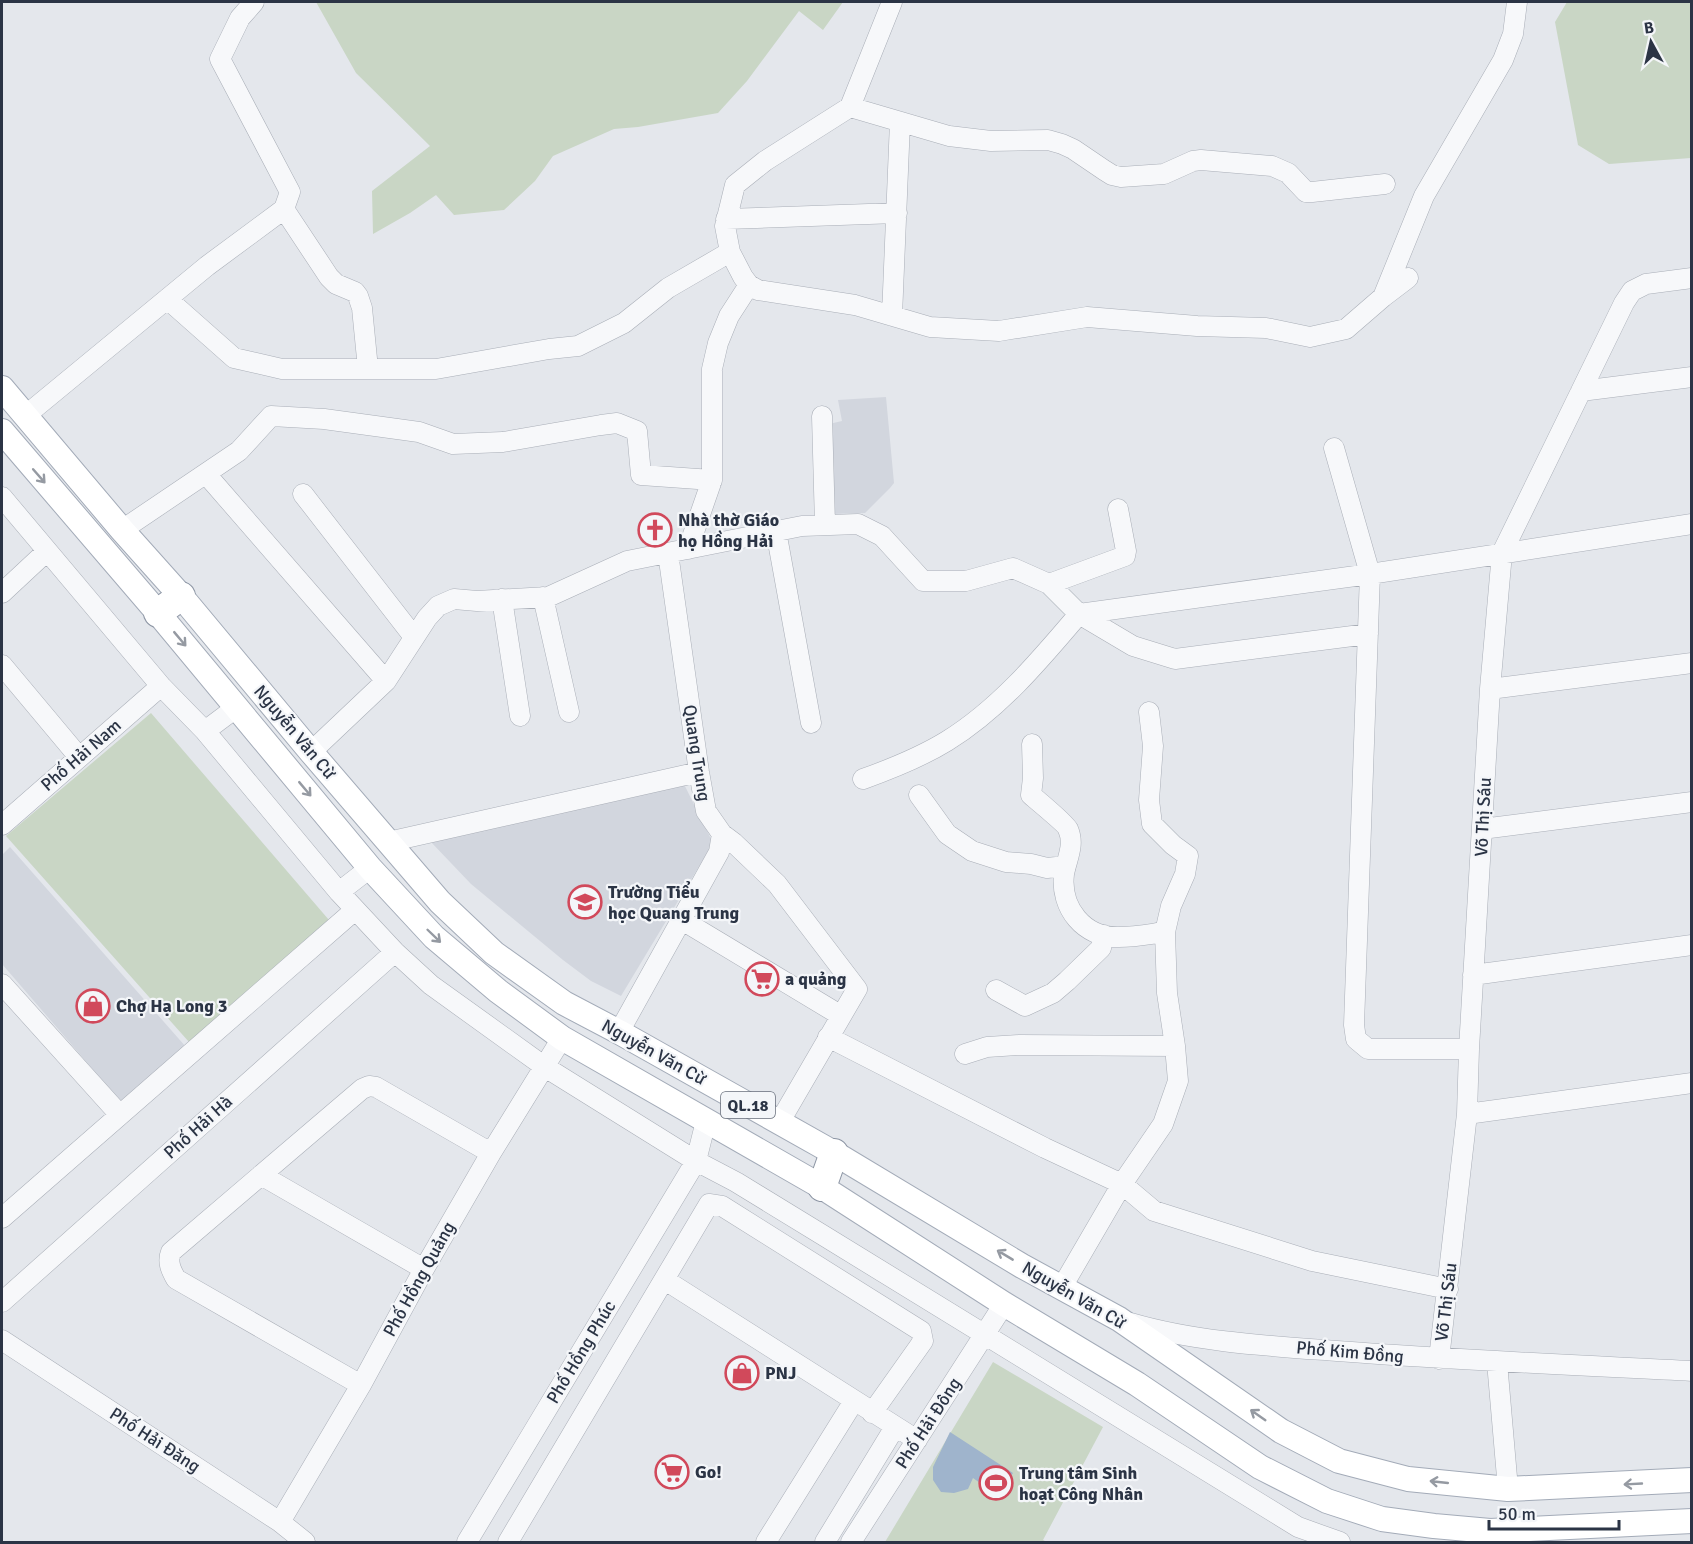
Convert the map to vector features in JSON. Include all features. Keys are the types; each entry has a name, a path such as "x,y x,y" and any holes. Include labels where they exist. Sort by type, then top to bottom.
{"highway":[{"path":"158,613 181,597"},
{"path":"822,1187 834,1153"}],"main road":[{"name":"Nguyễn Văn Cừ","path":"2,388 440,902 494,953 564,1003 834,1153 1022,1266 1119,1319 1281,1431 1339,1461 1408,1479 1508,1489 1692,1480"},
{"name":"Nguyễn Văn Cừ","path":"2,431 158,613 370,868 434,937 498,991 562,1038 822,1187 1005,1304 1137,1384 1260,1467 1327,1501 1382,1519 1490,1537 1692,1521"}],"street":[{"path":"25,416 207,266 284,209 290,192 220,59 240,18 254,2"},
{"path":"892,2 850,107 765,161 735,185 724,226 730,252 739,271 749,285 758,290 855,304 930,327 999,331 1087,317 1197,326 1266,328 1310,337 1346,329 1408,278"},
{"path":"1383,297 1424,196 1503,60 1513,34 1517,2"},
{"path":"850,107 949,136 991,141 1048,140 1073,149 1112,175 1121,177 1164,174 1193,161 1201,160 1272,166 1288,173 1306,192 1385,184"},
{"path":"892,316 900,122"},
{"path":"284,209 329,277 336,284 355,292 358,296 362,308 368,369"},
{"path":"726,219 897,213"},
{"path":"168,298 234,358 282,369 436,369 578,346 624,323 668,288 730,252"},
{"name":"Võ Thị Sáu","path":"1439,1359 1467,1114 1490,689 1502,552 1624,303 1632,291 1646,284 1692,278"},
{"path":"688,549 712,480 712,369 718,343 729,316 749,285"},
{"path":"1581,391 1692,377"},
{"path":"122,530 239,452 271,416 324,419 419,432 453,444 503,442 617,423 637,431 641,475 712,480"},
{"path":"822,416 825,525"},
{"path":"1334,448 1370,574 1354,1025 1356,1039 1368,1049 1469,1049"},
{"path":"206,474 386,681"},
{"path":"303,494 414,637"},
{"path":"2,497 161,686 205,731 339,892 395,952 431,985 545,1067 696,1161 736,1182 1298,1527 1340,1542"},
{"path":"1049,584 1125,556 1118,509"},
{"path":"311,752 386,681 414,637 438,606 454,599 477,601 548,597 627,561 802,526 858,524 882,536 923,581 966,581 1013,568 1049,584 1079,614 1133,646 1175,659 1368,634"},
{"path":"862,779 909,761 947,741 982,716 1032,669 1079,614 1370,574 1692,524"},
{"path":"776,531 811,723"},
{"path":"2,593 46,552"},
{"name":"Quang Trung","path":"668,553 706,811 722,834 777,884 857,989 840,1016"},
{"path":"543,597 569,712"},
{"path":"502,599 520,716"},
{"path":"1490,689 1692,663"},
{"path":"2,665 79,758"},
{"name":"Phố Hải Nam","path":"2,825 161,686"},
{"path":"205,731 237,707"},
{"path":"1062,1287 1122,1184 1163,1124 1178,1081 1167,993 1165,932 1171,906 1185,874 1188,856 1152,824 1149,800 1153,746 1149,712"},
{"path":"1032,744 1034,778 1031,795 1067,826 1070,836 1071,847 1063,891 1072,913 1087,930 1118,938 1165,932"},
{"path":"388,842 699,772"},
{"path":"919,795 947,834 972,851 1006,862 1047,868 1066,866"},
{"path":"1482,830 1692,802"},
{"path":"619,1032 719,852 722,834"},
{"path":"339,892 370,868"},
{"path":"2,1218 355,910"},
{"path":"682,920 840,1016 779,1123"},
{"path":"996,990 1025,1006 1053,993 1101,948 1104,935"},
{"path":"1473,975 1692,945"},
{"name":"Phố Hải Hà","path":"2,1302 395,952"},
{"path":"2,984 120,1115"},
{"path":"828,1037 1045,1148 1122,1184 1154,1211 1312,1261 1448,1289"},
{"name":"Phố Hồng Quảng","path":"280,1522 361,1385 491,1153 562,1038"},
{"path":"965,1054 987,1047 1020,1045 1175,1046"},
{"path":"1467,1114 1692,1083"},
{"path":"361,1385 176,1279 169,1258 171,1252 356,1093 369,1086 376,1087 491,1153"},
{"name":"Phố Hồng Phúc","path":"467,1542 696,1161 706,1121"},
{"path":"261,1175 424,1269"},
{"path":"722,1206 736,1182"},
{"path":"508,1542 709,1204 722,1206 921,1331 923,1341 872,1413"},
{"path":"665,1280 917,1440"},
{"name":"Phố Hải Đông","path":"851,1542 1005,1304"},
{"name":"Phố Kim Đồng","path":"1119,1319 1156,1330 1255,1344 1439,1359 1692,1371"},
{"name":"Phố Hải Đăng","path":"2,1340 280,1522 305,1542"},
{"path":"1497,1362 1508,1489"},
{"path":"766,1542 854,1401"},
{"path":"825,1542 895,1427"}],"shaded area":[{"path":"886,397 894,483 865,513 831,514 829,424 842,421 838,400"},
{"name":"Trường Tiểu học Quang Trung","path":"680,776 713,843 621,996 591,981 563,960 471,884 430,841"},
{"name":"Chợ Hạ Long 3","path":"10,847 186,1047 121,1102 2,964 2,855"}],"green space":[{"path":"316,2 843,2 823,30 799,11 747,81 718,113 614,129 553,156 535,181 504,210 454,215 436,195 373,234 372,191 430,146 356,73"},
{"path":"1567,2 1691,2 1691,158 1609,164 1578,145 1555,22"},
{"path":"151,713 329,920 189,1042 6,836"},
{"name":"Trung tâm Sinh hoạt Công Nhân","path":"993,1362 1103,1427 1043,1540 1047,1542 885,1542"}],"water":[{"path":"950,1432 1013,1473 997,1495 973,1478 968,1489 954,1493 941,1492 933,1480 933,1467"}],"place":[{"name":"Nhà thờ Giáo họ Hồng Hải","path":"655,530"},
{"name":"Trường Tiểu học Quang Trung","path":"585,902"},
{"name":"a quảng","path":"762,979"},
{"name":"Chợ Hạ Long 3","path":"93,1006"},
{"name":"PNJ","path":"742,1373"},
{"name":"Go!","path":"672,1472"},
{"name":"Trung tâm Sinh hoạt Công Nhân","path":"996,1483"}]}
